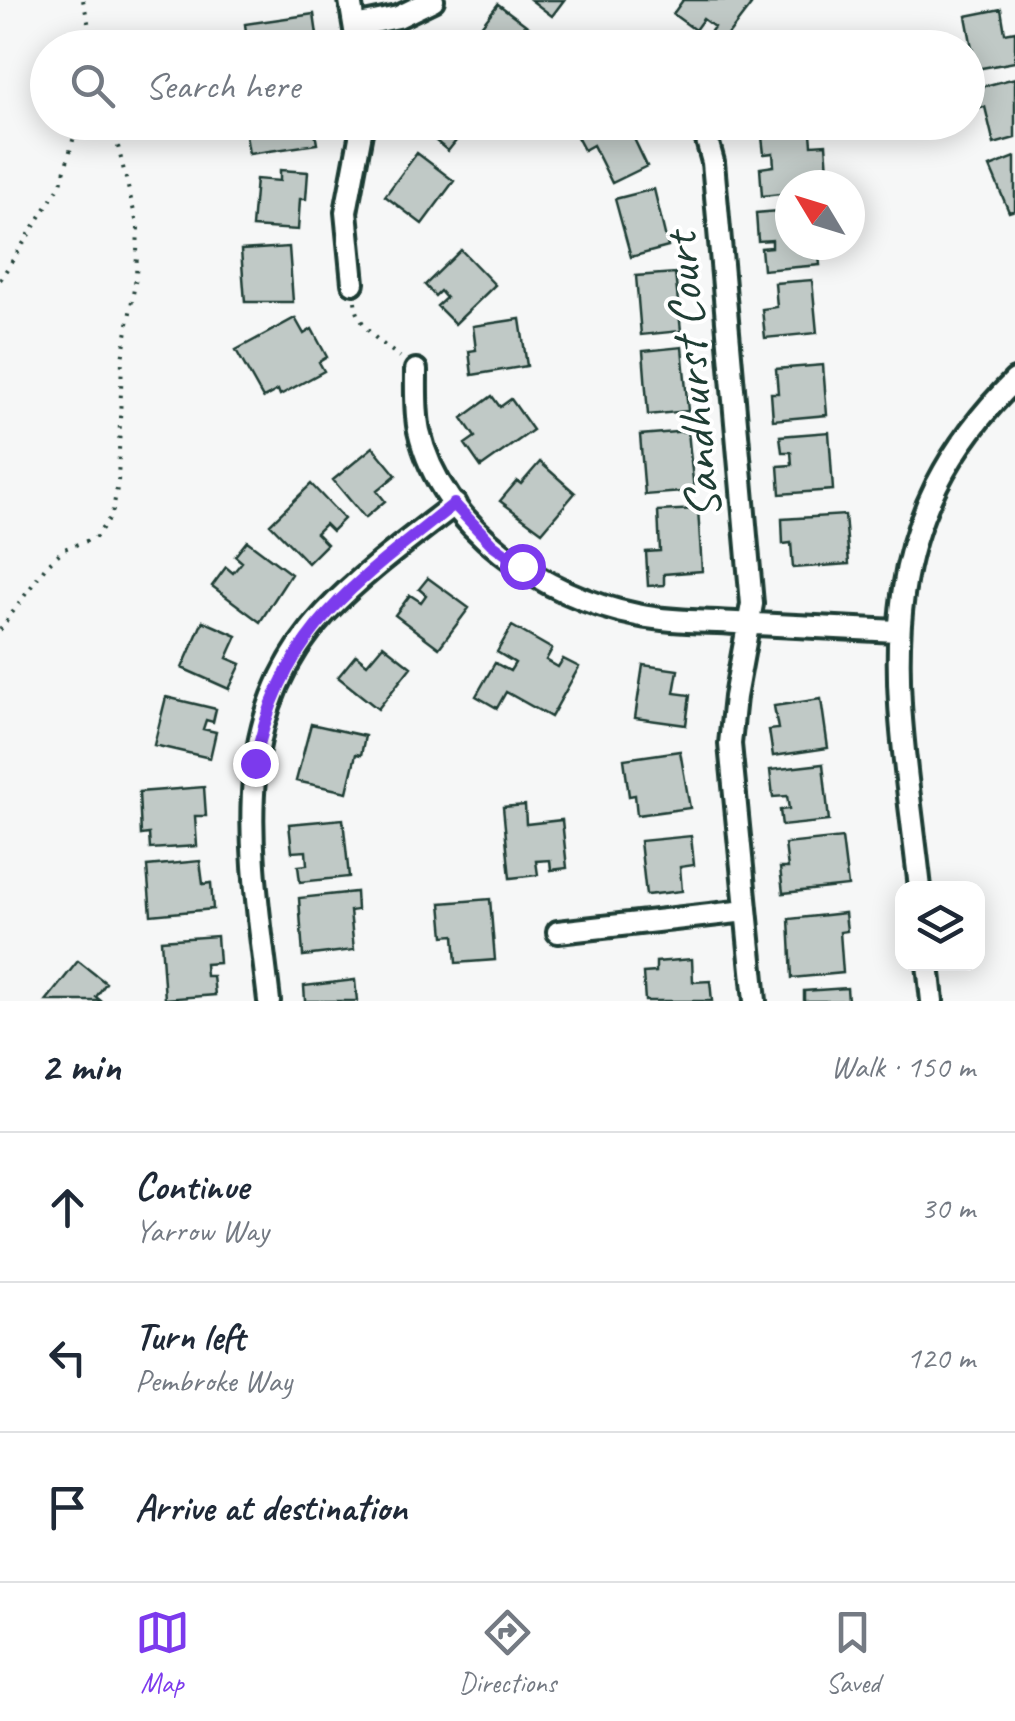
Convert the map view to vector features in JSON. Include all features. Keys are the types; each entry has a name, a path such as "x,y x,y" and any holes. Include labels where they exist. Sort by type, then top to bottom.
{"street":[{"path":"350,0 356,30"},
{"path":"355,26 398,17 433,0"},
{"path":"353,283 346,212 360,140"},
{"name":"Sandhurst Court","path":"707,140 714,162 752,604 734,697 730,744 756,1001"},
{"path":"416,370 418,428 425,451 454,504 492,544 564,592 635,615 897,631"},
{"path":"919,881 898,689 897,631 906,569 928,500 964,438 1015,380"},
{"path":"269,1001 251,817 255,763 267,713 290,662 322,616 374,567 454,504"},
{"path":"558,932 746,911"},
{"path":"929,971 932,1001"}],"path":[{"path":"84,0 91,30"},
{"path":"0,280 60,184 73,140"},
{"path":"0,630 46,566 64,548 95,538 112,515 118,483 122,359 136,277 138,228 116,140"},
{"path":"353,283 357,317 375,338 416,370"}],"building":[{"path":"531,0 564,0 552,16"},
{"path":"683,0 744,0 751,5 732,30 712,30 714,27 703,19 695,30 673,14"},
{"path":"498,4 533,30 478,30"},
{"path":"1001,9 1005,33 1015,31 1015,62 985,67 985,30 969,30 966,16"},
{"path":"314,14 316,30 246,30 245,24"},
{"path":"1015,78 1015,138 994,144 985,107 985,86"},
{"path":"247,140 316,140 317,144 249,154"},
{"path":"435,140 457,140 448,151"},
{"path":"579,140 635,140 647,166 612,183 593,145 584,150"},
{"path":"762,140 812,140 812,145 826,144 828,170 775,170 775,195 762,196 760,168 774,166 773,153 764,154"},
{"path":"417,153 454,181 422,224 385,196"},
{"path":"1015,157 1015,210 1009,212 990,167"},
{"path":"280,170 308,172 306,199 300,199 298,230 252,227 256,179 280,181"},
{"path":"654,189 668,247 631,257 615,199"},
{"path":"775,211 775,260 819,260 820,265 763,270 761,248 772,247 772,240 758,241 756,213"},
{"path":"289,247 293,302 245,302 241,250"},
{"path":"461,250 495,285 455,324 437,306 446,298 440,291 435,296 425,285"},
{"path":"675,273 681,331 641,335 636,276"},
{"path":"812,280 817,333 765,338 762,309 777,307 775,283"},
{"path":"295,318 304,334 312,329 327,357 319,362 324,371 280,395 278,390 263,398 236,350"},
{"path":"520,319 527,366 472,375 469,351 476,350 473,326"},
{"path":"682,347 688,411 648,415 643,351"},
{"path":"823,365 827,415 773,420 771,393 778,393 776,369"},
{"path":"492,396 500,407 511,399 533,430 481,467 465,444 475,437 462,418"},
{"path":"688,431 694,491 645,495 640,435"},
{"path":"829,432 833,490 780,494 778,466 792,465 791,452 782,452 780,436"},
{"path":"373,447 396,475 377,491 385,501 365,518 333,480"},
{"path":"540,462 575,493 542,532 500,501"},
{"path":"311,484 344,519 332,531 325,524 316,533 327,544 308,563 270,524"},
{"path":"698,509 702,571 664,574 664,585 648,586 646,552 660,551 658,511"},
{"path":"845,515 849,564 793,568 791,543 783,544 782,519"},
{"path":"247,541 291,574 260,622 212,586 226,567 233,573 242,562 235,556"},
{"path":"428,578 469,608 439,648 395,615 410,595 421,602 426,595 419,589"},
{"path":"203,621 237,636 227,658 241,664 229,689 182,668"},
{"path":"512,626 552,649 546,660 558,667 563,659 579,667 551,717 506,692 497,708 476,696 495,663 510,671 515,663 497,652"},
{"path":"383,645 411,667 378,709 338,677 356,655 367,664"},
{"path":"643,665 678,670 674,693 690,695 686,725 635,718"},
{"path":"166,697 216,709 213,722 206,720 203,729 216,732 210,758 154,745"},
{"path":"821,699 828,748 773,756 769,730 778,729 774,706"},
{"path":"311,724 365,736 361,755 356,754 347,792 296,781"},
{"path":"680,751 690,808 637,815 635,795 629,796 624,759"},
{"path":"823,764 829,821 782,826 780,810 789,809 787,796 773,797 770,770"},
{"path":"204,787 206,816 195,816 197,846 150,849 149,834 141,835 139,792"},
{"path":"525,805 526,824 562,820 567,868 551,870 550,860 536,861 538,875 510,878 503,807"},
{"path":"343,819 349,877 300,882 298,866 307,865 306,851 292,852 289,824"},
{"path":"691,836 694,865 680,867 682,891 646,895 640,841"},
{"path":"842,838 848,886 783,893 780,868 788,868 785,844"},
{"path":"200,861 203,884 211,883 213,909 151,915 147,866"},
{"path":"356,892 357,910 350,911 354,950 303,956 299,898"},
{"path":"490,899 495,960 456,963 454,935 444,936 441,903"},
{"path":"845,913 847,931 840,932 843,973 792,978 789,919"},
{"path":"217,936 219,963 205,964 206,976 213,976 215,995 165,999 161,940"},
{"path":"692,959 693,982 710,981 712,1001 645,1001 643,973 656,972 656,962"},
{"path":"78,961 106,983 96,997 101,1001 46,1001"},
{"path":"355,980 357,1001 305,1001 304,986"},
{"path":"847,988 848,1001 804,1001 804,991"}],"route":[{"path":"255,763 267,713 304,639 347,591 454,504 492,544 522,566"}]}
